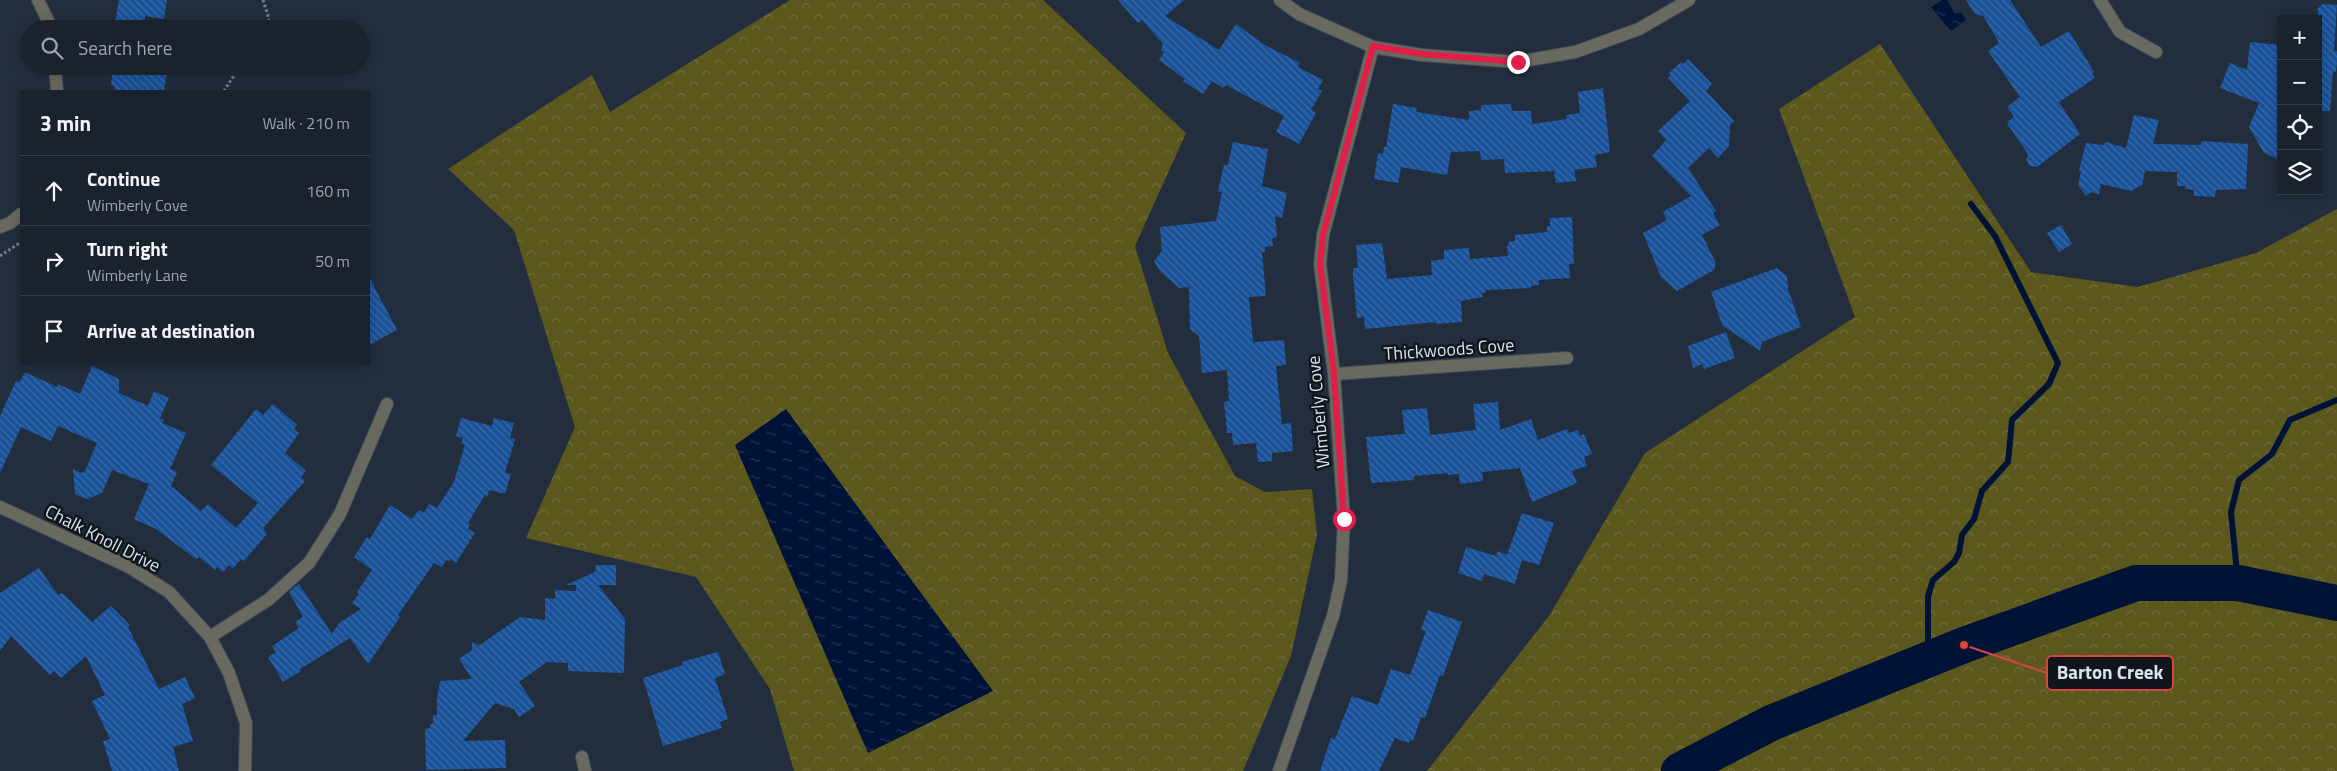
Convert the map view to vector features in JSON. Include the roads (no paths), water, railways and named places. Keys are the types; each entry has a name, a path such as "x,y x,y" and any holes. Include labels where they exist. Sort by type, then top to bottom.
{"street":[{"path":"38,0 48,20"},
{"path":"1280,0 1299,14 1373,46 1422,54 1518,62 1575,52 1639,29 1689,0"},
{"path":"2100,0 2120,32 2156,52"},
{"name":"Wimberly Cove","path":"1279,771 1333,616 1341,580 1344,519 1334,374 1320,264 1323,235 1373,46"},
{"path":"56,75 57,90"},
{"path":"0,227 10,223 20,215"},
{"name":"Thickwoods Cove","path":"1334,374 1567,358"},
{"path":"210,637 268,600 309,564 340,514 387,404"},
{"name":"Chalk Knoll Drive","path":"0,507 129,567 169,592 210,637 229,673 246,723 245,771"},
{"path":"582,757 585,771"}],"water":[{"path":"1942,0 1947,0 1955,14 1961,12 1966,20 1951,31 1931,7"},
{"path":"786,409 993,691 868,753 735,445"}],"waterway":[{"path":"1928,660 1928,596 1933,580 1954,562 1959,553 1962,535 1974,519 1982,491 2008,462 2012,420 2049,384 2058,363 1995,236 1971,204"},
{"path":"2238,583 2231,512 2239,480 2272,454 2290,420 2337,400"},
{"path":"1679,771 1771,723 1964,645 2136,583 2238,583 2337,603"}],"place":[{"name":"Barton Creek","path":"1964,645"}]}
